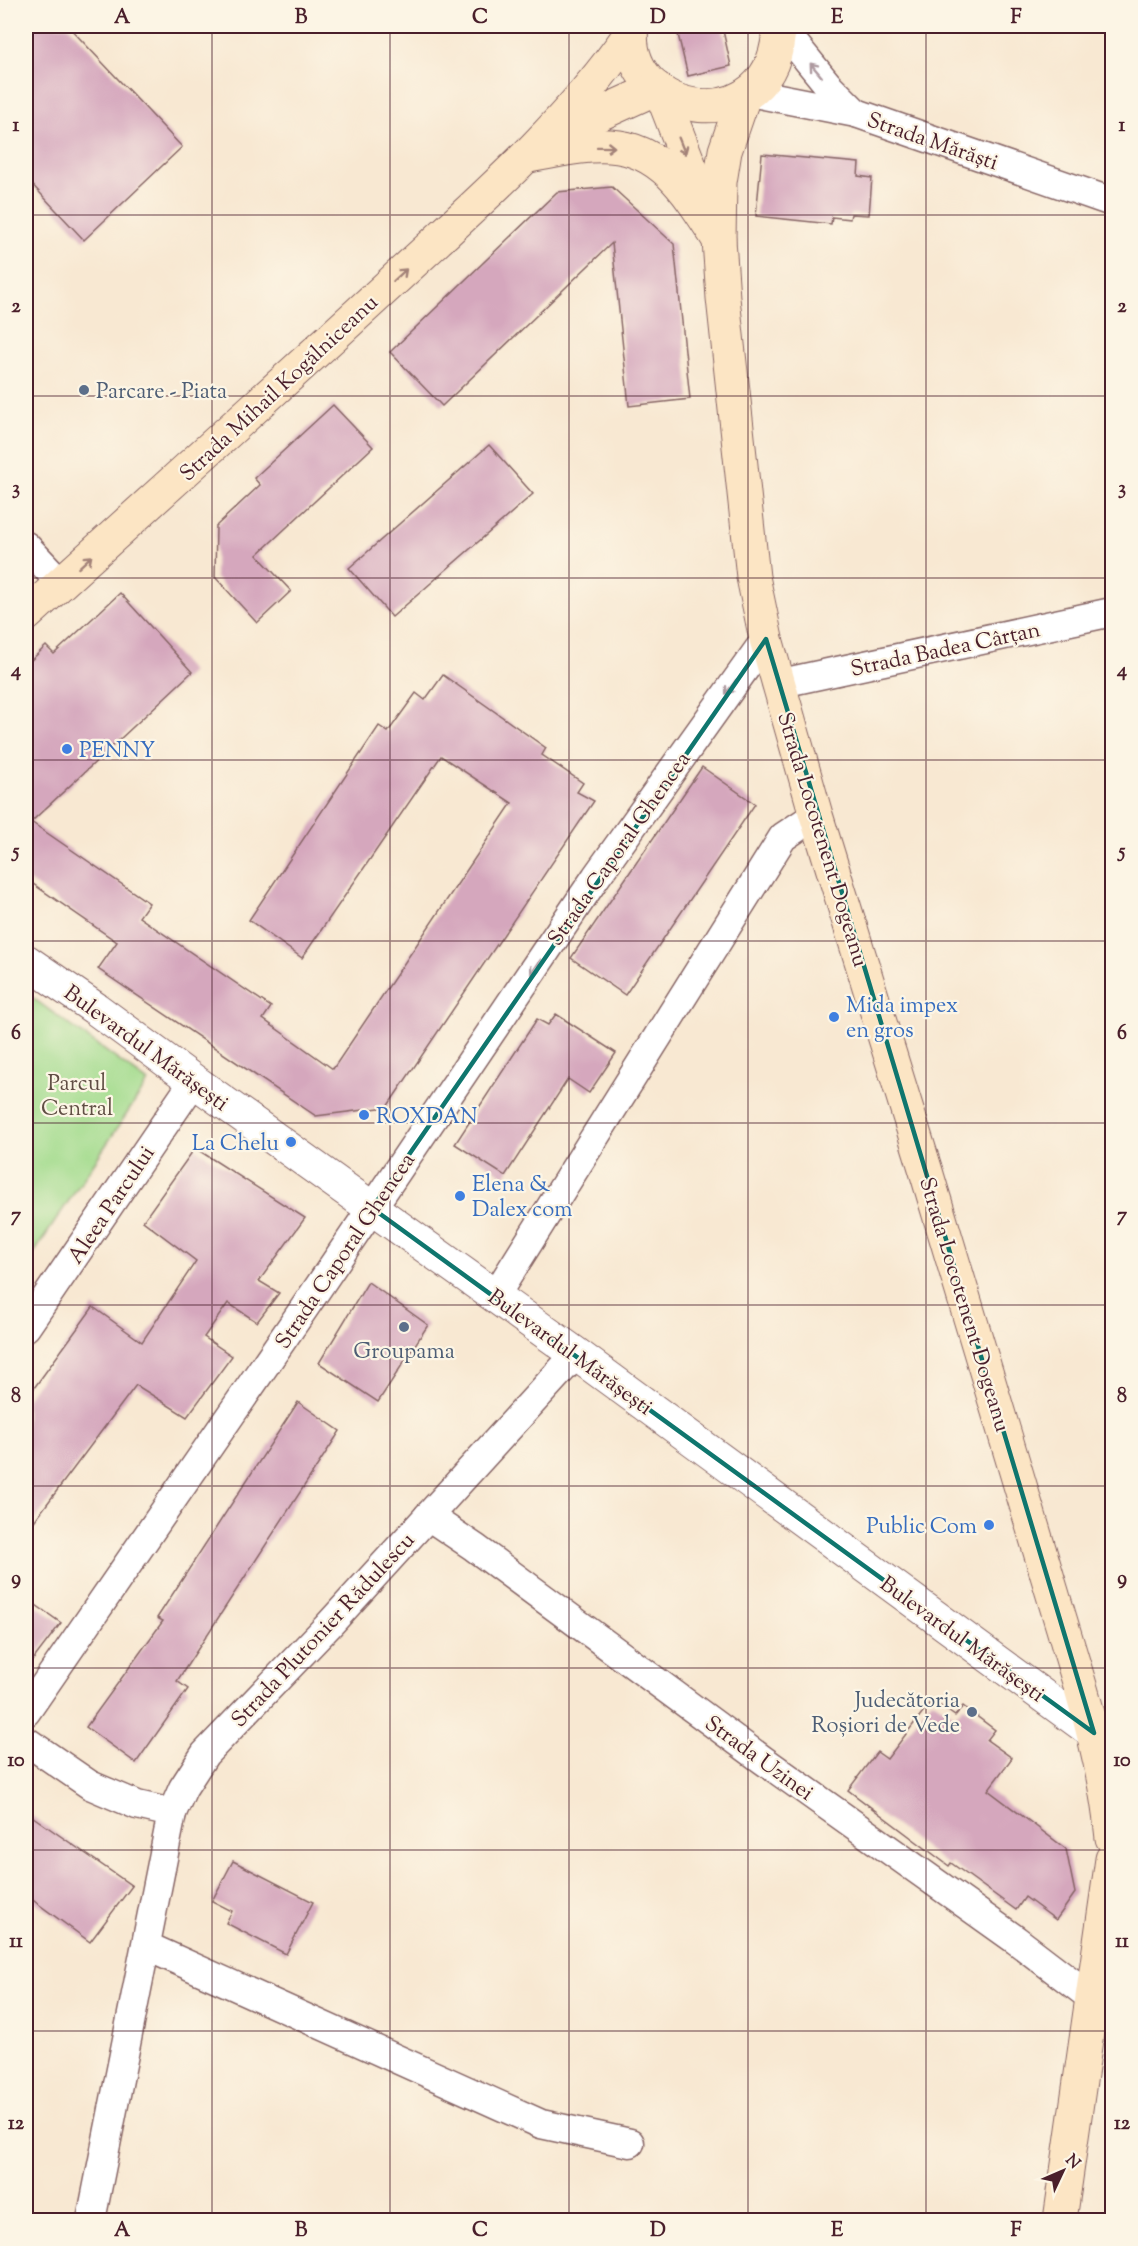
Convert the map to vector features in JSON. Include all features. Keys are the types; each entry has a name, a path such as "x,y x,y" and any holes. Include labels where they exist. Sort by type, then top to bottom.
{"main road":[{"path":"631,30 635,56 645,76 659,90 681,102 702,106 724,104 747,94 760,83 772,65 779,45 780,26"},
{"name":"Strada Mihail Kogălniceanu","path":"26,615 234,428 528,156 593,86 631,30"},
{"name":"Strada Locotenent Dogeanu","path":"659,90 719,240"},
{"name":"Strada Mihail Kogălniceanu","path":"528,156 573,126 659,90"},
{"name":"Strada Locotenent Dogeanu","path":"747,94 725,151 720,182 719,240 723,298 753,576 766,639 816,815 1103,1740 1113,1838"},
{"path":"528,156 609,146 633,149 658,161 677,179 719,240"},
{"path":"1060,2220 1113,1859"}],"street":[{"path":"780,26 828,84 856,113"},
{"name":"Strada Mărăști","path":"747,94 856,113 1113,202"},
{"path":"26,546 61,583"},
{"name":"Strada Badea Cârțan","path":"777,684 1113,612"},
{"name":"Strada Caporal Ghencea","path":"26,1712 603,868 766,639"},
{"path":"495,1296 783,837 816,815"},
{"name":"Bulevardul Mărășești","path":"26,961 576,1354 1103,1740"},
{"name":"Aleea Parcului","path":"26,1328 194,1081"},
{"name":"Strada Plutonier Rădulescu","path":"91,2220 172,1813 183,1788 205,1754 328,1626 576,1354"},
{"name":"Strada Uzinei","path":"428,1516 474,1547 753,1753 1016,1940 1092,1998"},
{"path":"26,1741 90,1785 137,1805 172,1813"},
{"path":"146,1946 541,2124 630,2143"}],"highlighted area":[{"path":"766,639 1094,1733 372,1208"}],"green space":[{"name":"Parcul Central","path":"26,993 148,1082 26,1265"}],"building":[{"path":"26,26 68,26 182,147 84,240 26,178"},
{"path":"676,26 722,26 731,66 688,76"},
{"path":"762,154 859,163 858,176 872,178 869,215 851,214 850,219 832,217 831,224 756,216"},
{"path":"612,187 674,244 690,399 629,406 612,243 442,406 390,352 557,192"},
{"path":"333,405 373,447 257,555 291,591 257,623 215,577 216,526 260,485 254,478"},
{"path":"489,445 533,494 392,617 349,568"},
{"path":"120,593 192,672 31,822 149,903 139,917 271,1007 263,1019 333,1069 512,803 441,756 302,958 249,920 379,726 388,732 416,693 425,700 443,675 546,748 542,755 583,783 577,792 594,801 387,1107 316,1116 98,969 117,942 26,879 26,665 46,646 54,654"},
{"path":"702,767 755,804 625,995 571,958"},
{"path":"556,1014 616,1053 589,1093 568,1079 505,1176 455,1144 537,1019 548,1025"},
{"path":"195,1148 305,1218 259,1281 279,1293 257,1322 228,1303 204,1337 232,1356 187,1417 136,1385 26,1532 26,1399 93,1307 142,1342 196,1261 143,1221"},
{"path":"368,1282 428,1325 378,1402 319,1363"},
{"path":"298,1402 340,1431 177,1681 188,1689 136,1763 86,1727 163,1621 157,1618"},
{"path":"26,1598 61,1623 26,1669"},
{"path":"932,1700 955,1716 963,1706 995,1730 987,1740 1012,1758 988,1790 1066,1849 1075,1893 1056,1920 1025,1897 1016,1910 951,1863 949,1866 848,1790 877,1752 887,1759"},
{"path":"26,1812 132,1886 90,1942 26,1895"},
{"path":"233,1861 313,1902 286,1954 226,1923 232,1911 212,1901"}],"place":[{"name":"Parcare - Piata","path":"84,390"},
{"name":"PENNY","path":"67,749"},
{"name":"Mida impex en gros","path":"834,1017"},
{"name":"ROXDAN","path":"364,1115"},
{"name":"La Chelu","path":"291,1142"},
{"name":"Elena & Dalex com","path":"460,1196"},
{"name":"Groupama","path":"404,1327"},
{"name":"Public Com","path":"989,1525"},
{"name":"Judecătoria Roșiori de Vede","path":"972,1712"}]}
